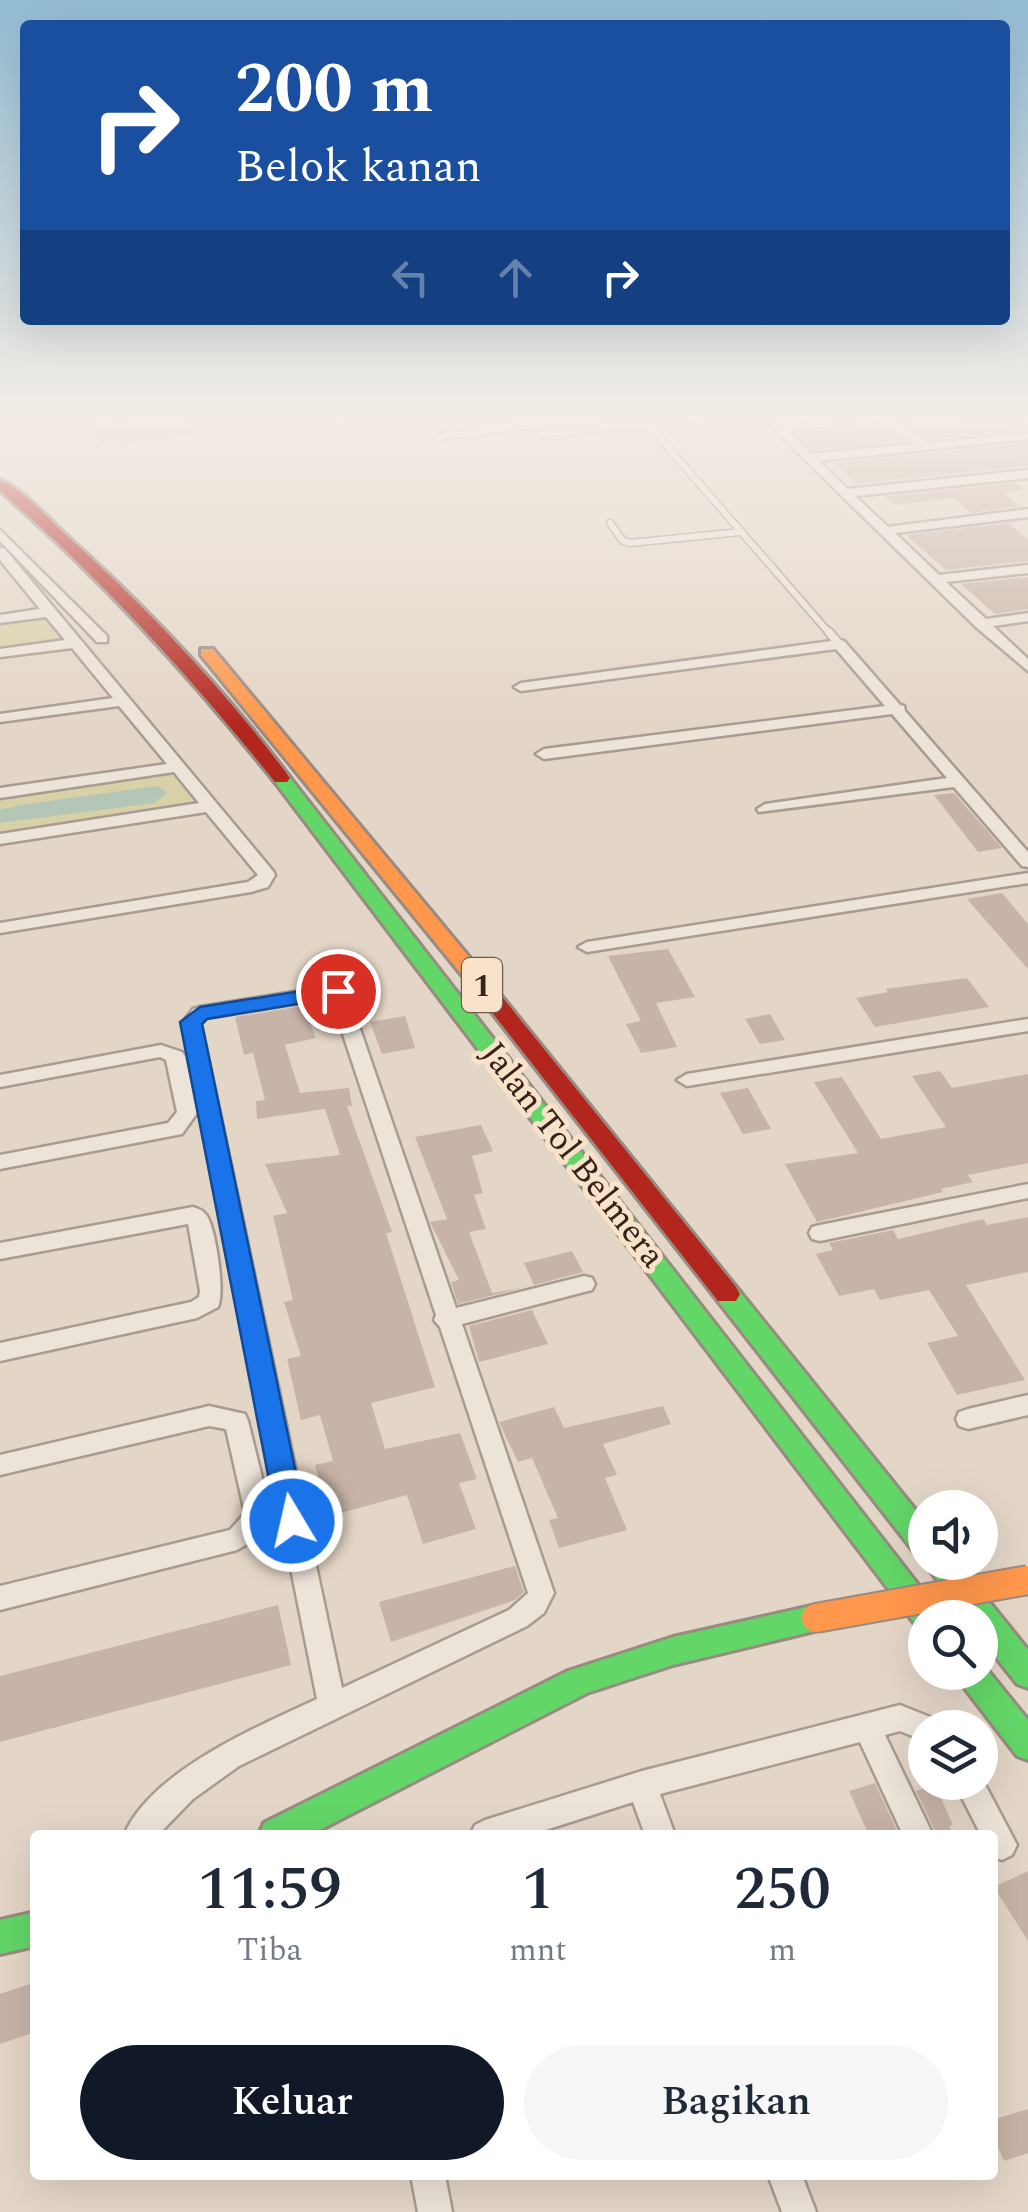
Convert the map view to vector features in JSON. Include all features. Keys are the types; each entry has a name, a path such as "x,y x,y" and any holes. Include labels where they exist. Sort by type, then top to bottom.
{"main road":[{"name":"Jalan Tol Belmera","path":"41,521 123,595 227,713 476,1027 915,1600"},
{"name":"Jalan Tol Belmera","path":"72,521 105,548 250,702 512,1022 908,1523"},
{"path":"954,1580 1028,1674"},
{"path":"286,1830 579,1681 674,1651 816,1618 1028,1580"},
{"path":"986,1690 1028,1745"},
{"path":"0,1937 30,1931"}],"street":[{"path":"874,521 1028,667"},
{"path":"884,531 967,521"},
{"path":"0,534 102,639"},
{"path":"0,552 7,570 51,612 267,875 262,883 0,928"},
{"path":"936,579 1028,568"},
{"path":"0,619 51,612"},
{"path":"982,624 1028,618"},
{"path":"0,653 74,643"},
{"path":"521,687 840,644 1028,862"},
{"path":"0,718 122,702"},
{"path":"544,754 899,709"},
{"path":"0,793 179,767"},
{"path":"766,808 961,781"},
{"path":"0,839 212,806"},
{"path":"586,947 1028,878"},
{"path":"144,1830 176,1794 224,1756 332,1706 518,1618 539,1599 539,1583 445,1320 338,991 194,1016 191,1022 263,1360 296,1558 332,1706"},
{"path":"687,1080 1028,1025"},
{"path":"0,1080 161,1051 175,1056 187,1113 175,1129 0,1162"},
{"path":"820,1233 1028,1192"},
{"path":"0,1250 193,1215 199,1222 211,1291 210,1301 197,1309 0,1352"},
{"path":"445,1320 584,1284"},
{"path":"968,1419 1028,1405"},
{"path":"0,1465 210,1416 225,1416 236,1422 258,1514 250,1529 237,1540 0,1598"},
{"path":"501,1830 642,1784 900,1718 908,1721"},
{"path":"868,1727 916,1830"},
{"path":"642,1784 658,1830"},
{"path":"978,1800 994,1830"},
{"path":"998,1838 1002,1845"},
{"path":"429,2180 435,2212"},
{"path":"787,2180 799,2212"}],"lane":[{"path":"731,521 840,644"},
{"path":"610,523 623,541 630,543 740,532"}],"shaded area":[{"path":"46,618 59,639 0,649 0,622"},
{"path":"165,773 175,776 193,798 192,803 0,835 0,797"},
{"path":"157,786 167,793 154,803 0,823 0,810 20,805"}],"building":[{"path":"1008,523 1028,540 1028,561 946,570 906,535"},
{"path":"1028,577 1028,609 995,614 961,584"},
{"path":"954,793 1002,848 978,852 934,795"},
{"path":"1002,893 1028,924 1028,969 967,899"},
{"path":"668,949 695,997 656,1003 677,1047 641,1053 626,1024 641,1021 608,956"},
{"path":"967,978 989,1007 875,1027 856,998 888,992 886,989"},
{"path":"303,1006 316,1038 285,1045 300,1093 349,1088 352,1106 347,1106 392,1232 386,1233 435,1387 371,1403 385,1449 460,1433 477,1479 459,1483 476,1529 423,1544 407,1495 329,1516 315,1465 333,1461 320,1415 301,1420 287,1359 301,1356 284,1302 293,1300 273,1216 287,1213 265,1164 340,1155 325,1109 257,1119 256,1101 265,1100 253,1053 244,1055 235,1017"},
{"path":"770,1014 785,1040 760,1044 745,1019"},
{"path":"405,1016 415,1048 382,1054 370,1022"},
{"path":"940,1071 952,1088 1028,1074 1028,1163 968,1175 973,1182 941,1189 943,1192 817,1222 785,1164 858,1153 814,1082 842,1077 881,1139 946,1127 912,1076"},
{"path":"748,1088 771,1129 743,1134 720,1093"},
{"path":"481,1125 493,1151 472,1156 483,1193 474,1195 486,1229 469,1232 492,1293 522,1288 458,1304 451,1282 459,1280 430,1222 447,1219 415,1137"},
{"path":"1028,1217 1028,1272 966,1285 1025,1380 957,1395 927,1343 958,1336 929,1290 880,1300 874,1289 839,1296 816,1254 833,1250 829,1243 893,1230 898,1239 983,1219 987,1225"},
{"path":"572,1251 583,1272 534,1285 524,1263"},
{"path":"532,1310 548,1344 479,1362 469,1326"},
{"path":"663,1406 671,1424 603,1444 617,1475 605,1478 627,1530 559,1548 549,1520 558,1518 532,1458 518,1462 499,1422 554,1407 564,1428"},
{"path":"515,1566 524,1592 515,1600 391,1642 379,1602"},
{"path":"278,1605 291,1665 0,1742 0,1676"},
{"path":"875,1783 897,1830 867,1830 849,1791"},
{"path":"920,1800 942,1800 953,1825 949,1826 951,1830 935,1830"},
{"path":"1028,1871 1028,1941 998,1893 998,1885"},
{"path":"30,1984 30,2034 0,2044 0,1994"},
{"path":"1028,2109 1028,2153 1004,2161 998,2148 998,2118"}],"traffic: fast":[{"path":"281,778 915,1600"},
{"path":"727,1294 908,1523"},
{"path":"953,1580 1028,1674"},
{"path":"286,1830 579,1681 673,1651 816,1618"},
{"path":"985,1690 1028,1745"},
{"path":"0,1937 30,1930"}],"traffic: slow":[{"path":"207,652 487,992"},
{"path":"816,1618 1028,1580"}],"traffic: jam":[{"path":"44,521 148,624 281,778"},
{"path":"487,992 727,1294"}],"route":[{"path":"292,1521 263,1360 191,1022 200,1013 338,991"}]}
